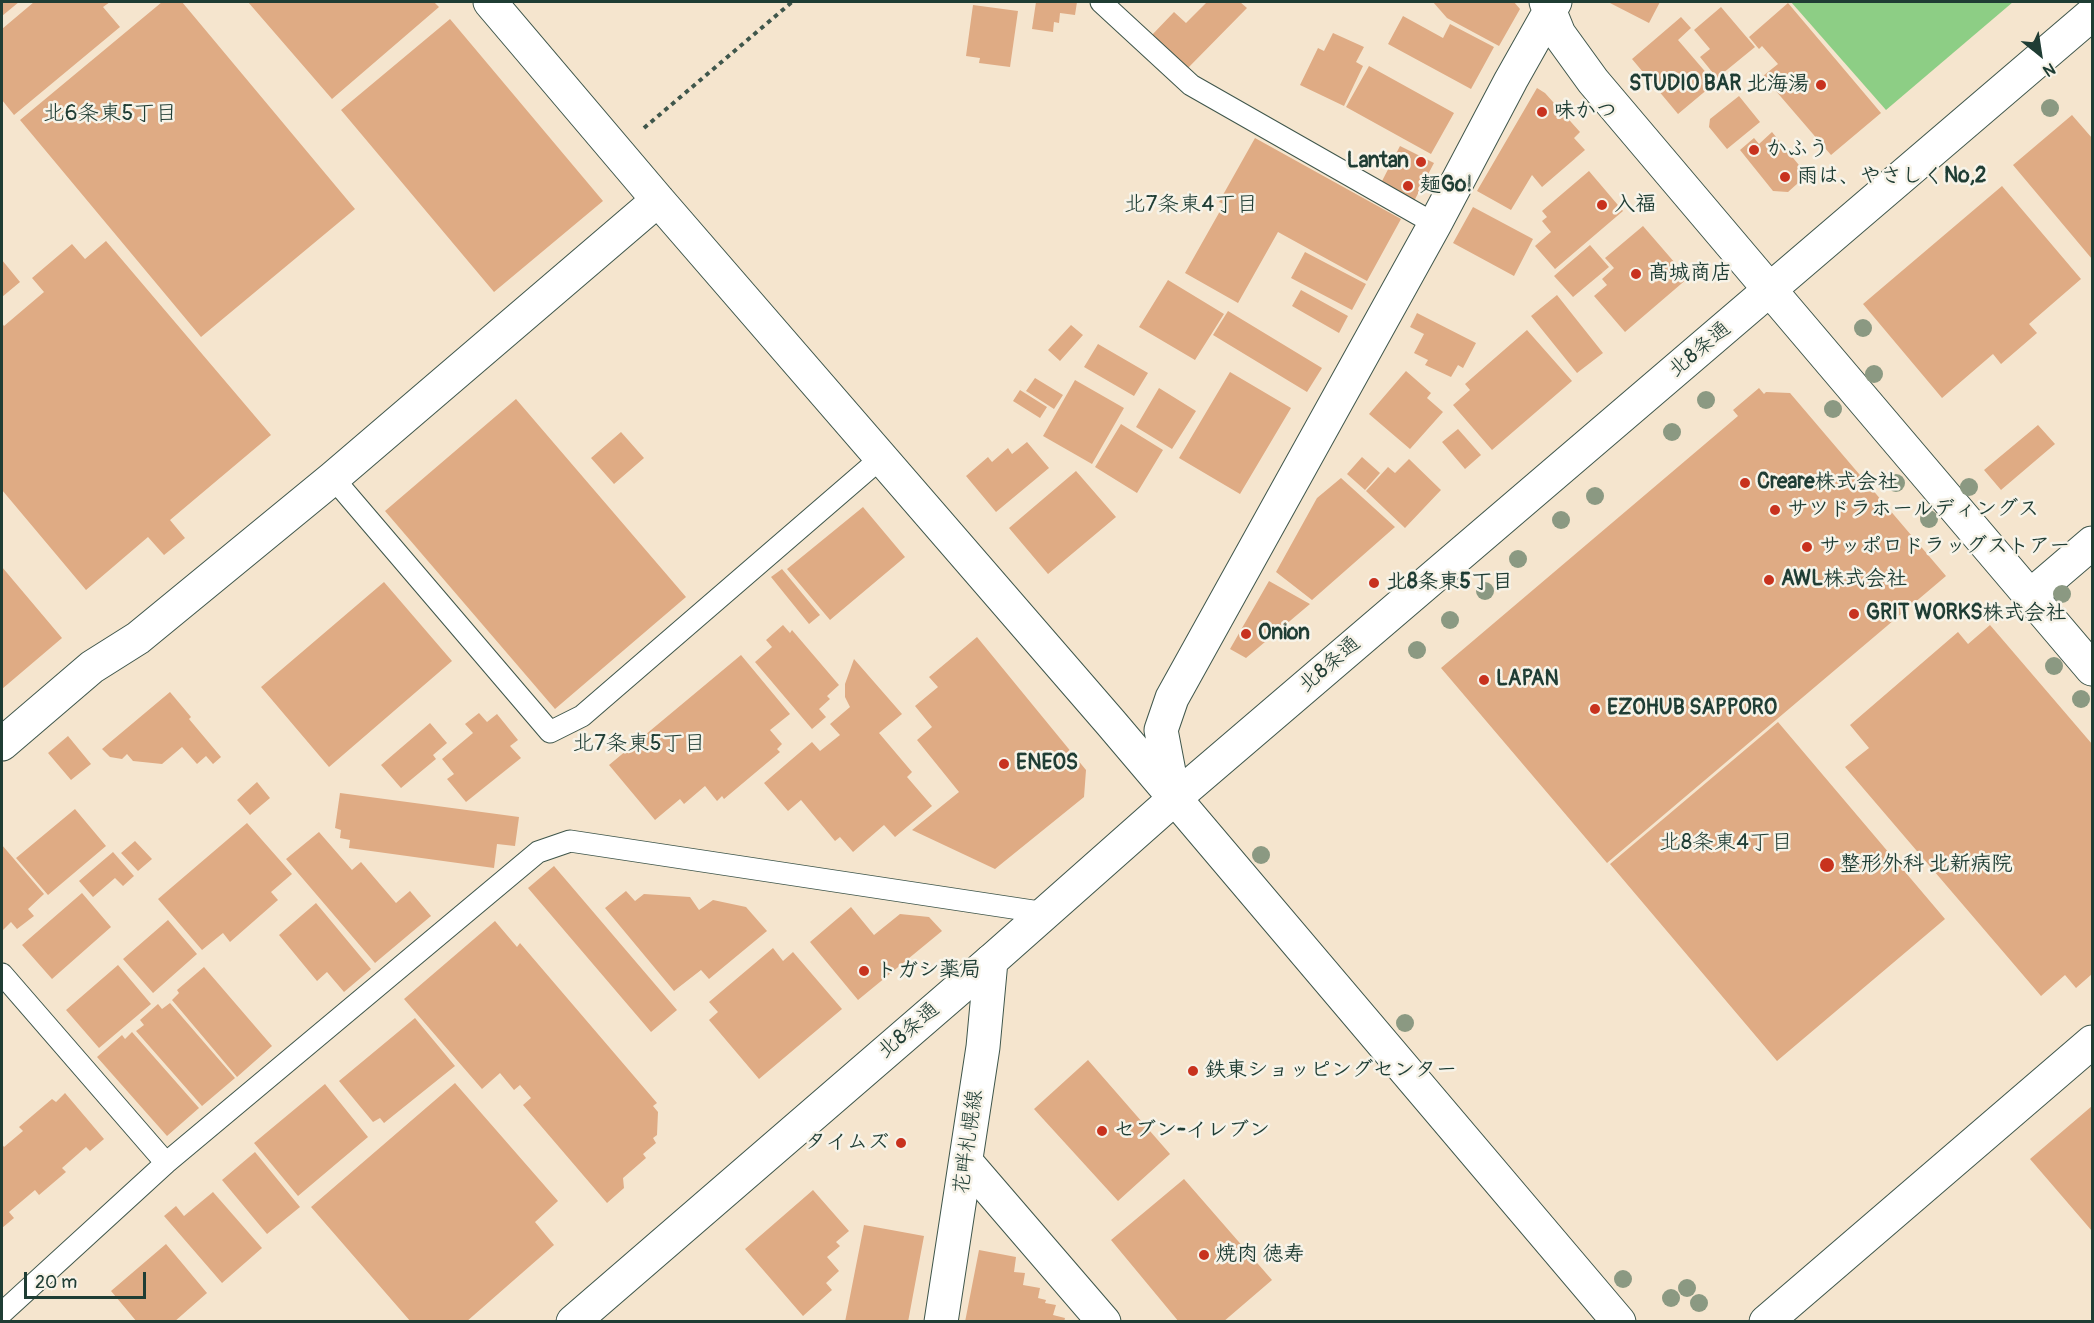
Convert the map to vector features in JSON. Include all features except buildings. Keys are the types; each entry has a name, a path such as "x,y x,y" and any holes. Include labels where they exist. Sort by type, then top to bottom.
{"street":[{"path":"490,2 1619,1322"},
{"path":"1174,800 1161,730 1172,698 1435,224 1551,5"},
{"path":"1551,5 1559,34 1593,81 2092,669"},
{"name":"北8条通","path":"573,1322 1047,913 1174,800 2092,14"},
{"path":"2,744 92,667 138,638 333,478 658,200"},
{"path":"2030,596 2092,543"},
{"name":"花畔札幌線","path":"941,1322 967,1163 983,1047 991,961"},
{"path":"1766,1322 2092,1042"},
{"path":"967,1163 1104,1322"}],"lane":[{"path":"1101,2 1191,85 1435,224"},
{"path":"333,478 550,732 582,716 881,458"},
{"path":"2,1313 166,1162 538,852 570,841 1047,913"},
{"path":"2,974 166,1162"}],"path":[{"path":"641,130 792,2"}],"green space":[{"path":"1791,2 2013,2 1886,110"}],"place":[{"name":"STUDIO BAR 北海湯","path":"1821,85"},
{"name":"味かつ","path":"1542,112"},
{"name":"かふう","path":"1754,150"},
{"name":"Lantan","path":"1421,162"},
{"name":"雨は、やさしくNo,2","path":"1785,177"},
{"name":"麺Go!","path":"1408,186"},
{"name":"入福","path":"1602,205"},
{"name":"髙城商店","path":"1636,274"},
{"name":"Creare株式会社","path":"1745,483"},
{"name":"サツドラホールディングス","path":"1775,510"},
{"name":"サッポロドラッグストアー","path":"1807,547"},
{"name":"AWL株式会社","path":"1769,580"},
{"name":"北8条東5丁目","path":"1374,583"},
{"name":"GRIT WORKS株式会社","path":"1854,614"},
{"name":"Onion","path":"1246,634"},
{"name":"LAPAN","path":"1484,680"},
{"name":"EZOHUB SAPPORO","path":"1595,709"},
{"name":"ENEOS","path":"1004,764"},
{"name":"整形外科 北新病院","path":"1827,865"},
{"name":"トガシ薬局","path":"864,971"},
{"name":"鉄東ショッピングセンター","path":"1193,1071"},
{"name":"セブン-イレブン","path":"1102,1131"},
{"name":"タイムズ","path":"901,1143"},
{"name":"焼肉 徳寿","path":"1204,1255"}],"district":[{"name":"北6条東5丁目","path":"110,114"},
{"name":"北7条東4丁目","path":"1191,205"},
{"name":"北7条東5丁目","path":"639,744"},
{"name":"北8条東4丁目","path":"1726,843"}]}
